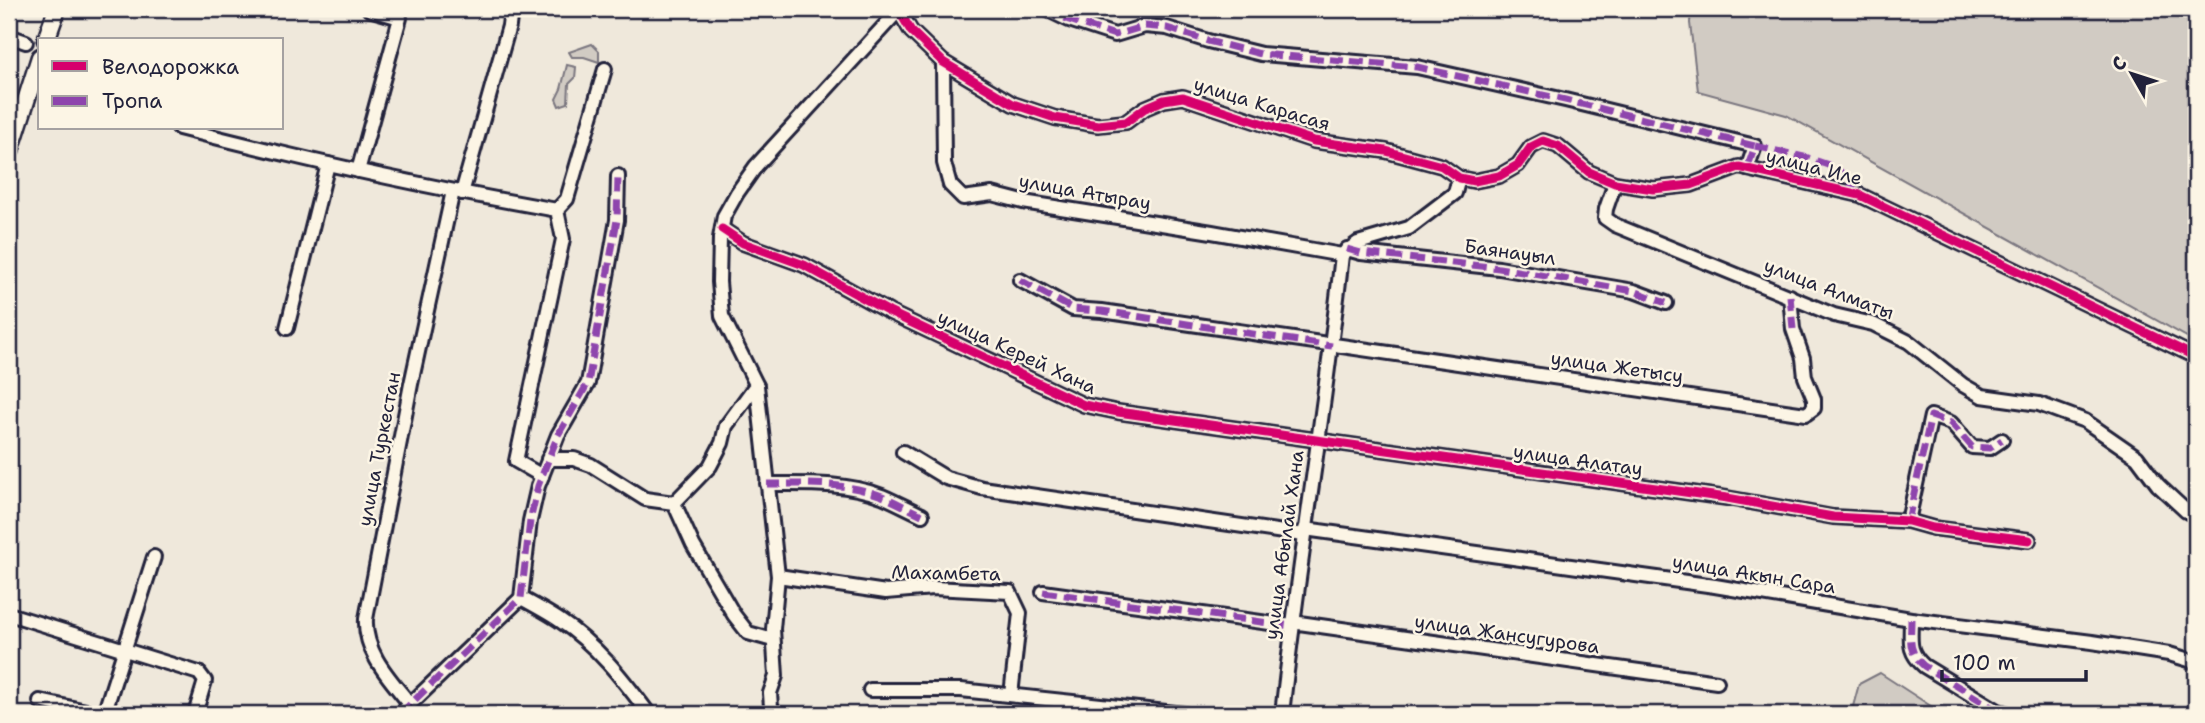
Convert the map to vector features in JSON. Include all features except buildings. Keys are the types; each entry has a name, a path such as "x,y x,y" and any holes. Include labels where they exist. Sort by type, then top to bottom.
{"main road":[{"path":"47,38 57,9"},
{"path":"9,154 33,100 38,69"}],"street":[{"path":"358,171 400,18 369,9"},
{"name":"улица Туркестан","path":"410,704 383,671 369,644 365,633 366,619 411,384 458,192 509,26 511,9"},
{"path":"1046,9 1069,20 1115,35 1145,26 1167,28 1261,54 1417,67 1565,100 1755,146 1747,169"},
{"path":"776,714 771,707 770,693 776,676 773,629 778,576 757,386 722,316 719,282 724,216 756,166 898,10"},
{"name":"улица Карасая","path":"898,10 911,31 943,62 1013,104 1055,118 1098,125 1126,122 1145,108 1164,100 1183,97 1314,141 1386,150 1443,166 1459,178"},
{"path":"9,36 26,42"},
{"name":"улица Атырау","path":"943,62 944,163 950,185 962,198 992,194 1023,202 1345,252"},
{"path":"557,210 567,199 605,69"},
{"path":"187,130 358,171 557,210"},
{"name":"улица Иле","path":"1459,178 1474,181 1499,176 1518,165 1531,147 1543,141 1558,146 1590,172 1615,183 1653,189 1690,185 1739,167 1860,195 2196,357"},
{"path":"287,328 328,164"},
{"path":"400,714 521,598 530,521 542,476 558,435 588,383 617,220 618,176"},
{"path":"1345,252 1358,243 1409,228 1455,193 1459,178"},
{"name":"улица Алматы","path":"1615,183 1605,218 1615,226 1834,315 1873,324 1909,342 1963,385 1982,396 2039,404 2085,421 2137,457 2158,485 2196,516"},
{"path":"542,476 516,461 563,239 557,210"},
{"name":"улица Керей Хана","path":"722,229 743,243 804,265 889,312 1084,405 1318,441"},
{"name":"Баянауыл","path":"1345,252 1499,268 1634,291 1665,303"},
{"name":"улица Абылай Хана","path":"1282,714 1291,624 1345,252"},
{"path":"1020,280 1073,309 1332,346"},
{"name":"улица Жетысу","path":"1332,346 1806,414 1814,408 1814,399 1805,377 1793,329 1790,296"},
{"path":"674,503 709,466 722,443 726,426 757,386"},
{"path":"1908,521 1931,416 1951,423 1972,447 1990,448 2002,440"},
{"name":"улица Алатау","path":"1318,441 1727,498 1833,517 1908,521 1933,528 2029,540"},
{"name":"улица Акын Сара","path":"902,452 946,478 982,488 1728,588 1912,619 2169,654 2196,662"},
{"path":"548,459 574,459 591,465 645,499 674,503"},
{"path":"767,484 824,484 853,488 882,496 922,515"},
{"path":"674,503 693,545 734,615 748,633 774,640"},
{"path":"40,701 102,714 124,654 153,557"},
{"name":"Махамбета","path":"778,576 886,592 933,588 1010,592 1020,613 1011,695"},
{"name":"улица Жансугурова","path":"1042,592 1717,682"},
{"path":"521,598 560,620 599,652 649,714"},
{"path":"9,614 199,673 205,681 195,714"},
{"path":"1912,619 1913,657 1998,711 2009,714"},
{"path":"870,690 961,690 1185,714"}],"shaded area":[{"path":"1691,9 2196,9 2196,342 1786,115 1698,91 1690,23"},
{"path":"592,44 599,51 599,62 584,57 572,57 569,52"},
{"path":"567,65 576,67 575,78 569,84 568,103 559,106 556,99"},
{"path":"1880,673 1943,714 1851,714 1859,684"}],"marked path":[{"path":"1046,9 1069,20 1115,35 1145,26 1167,28 1261,54 1417,67 1565,100 1755,146 1747,169"},
{"path":"1755,146 1808,158 1837,168 1859,194"},
{"path":"400,714 521,598 530,521 538,486 558,435 588,383 617,220 618,176"},
{"path":"1347,249 1361,253 1499,268 1634,291 1666,303"},
{"path":"1020,280 1073,309 1102,311 1332,346"},
{"path":"1790,296 1793,329"},
{"path":"1908,521 1931,416 1951,423 1972,447 1990,448 2002,440"},
{"path":"767,484 854,488 882,496 922,515"},
{"path":"1043,592 1291,626"},
{"path":"1911,619 1912,650 1924,666 1998,711 2009,714"}],"cycle path":[{"path":"898,9 911,31 943,62 1013,104 1055,118 1098,125 1126,122 1145,108 1164,100 1183,97 1314,141 1386,151 1442,166 1459,178 1474,181 1499,176 1518,165 1531,147 1543,141 1558,146 1589,172 1615,183 1653,189 1691,185 1739,167 1860,195 2196,357"},
{"path":"722,229 743,243 804,265 889,312 1084,405 1727,498 1833,517 1908,521 1933,528 2029,540"}]}
